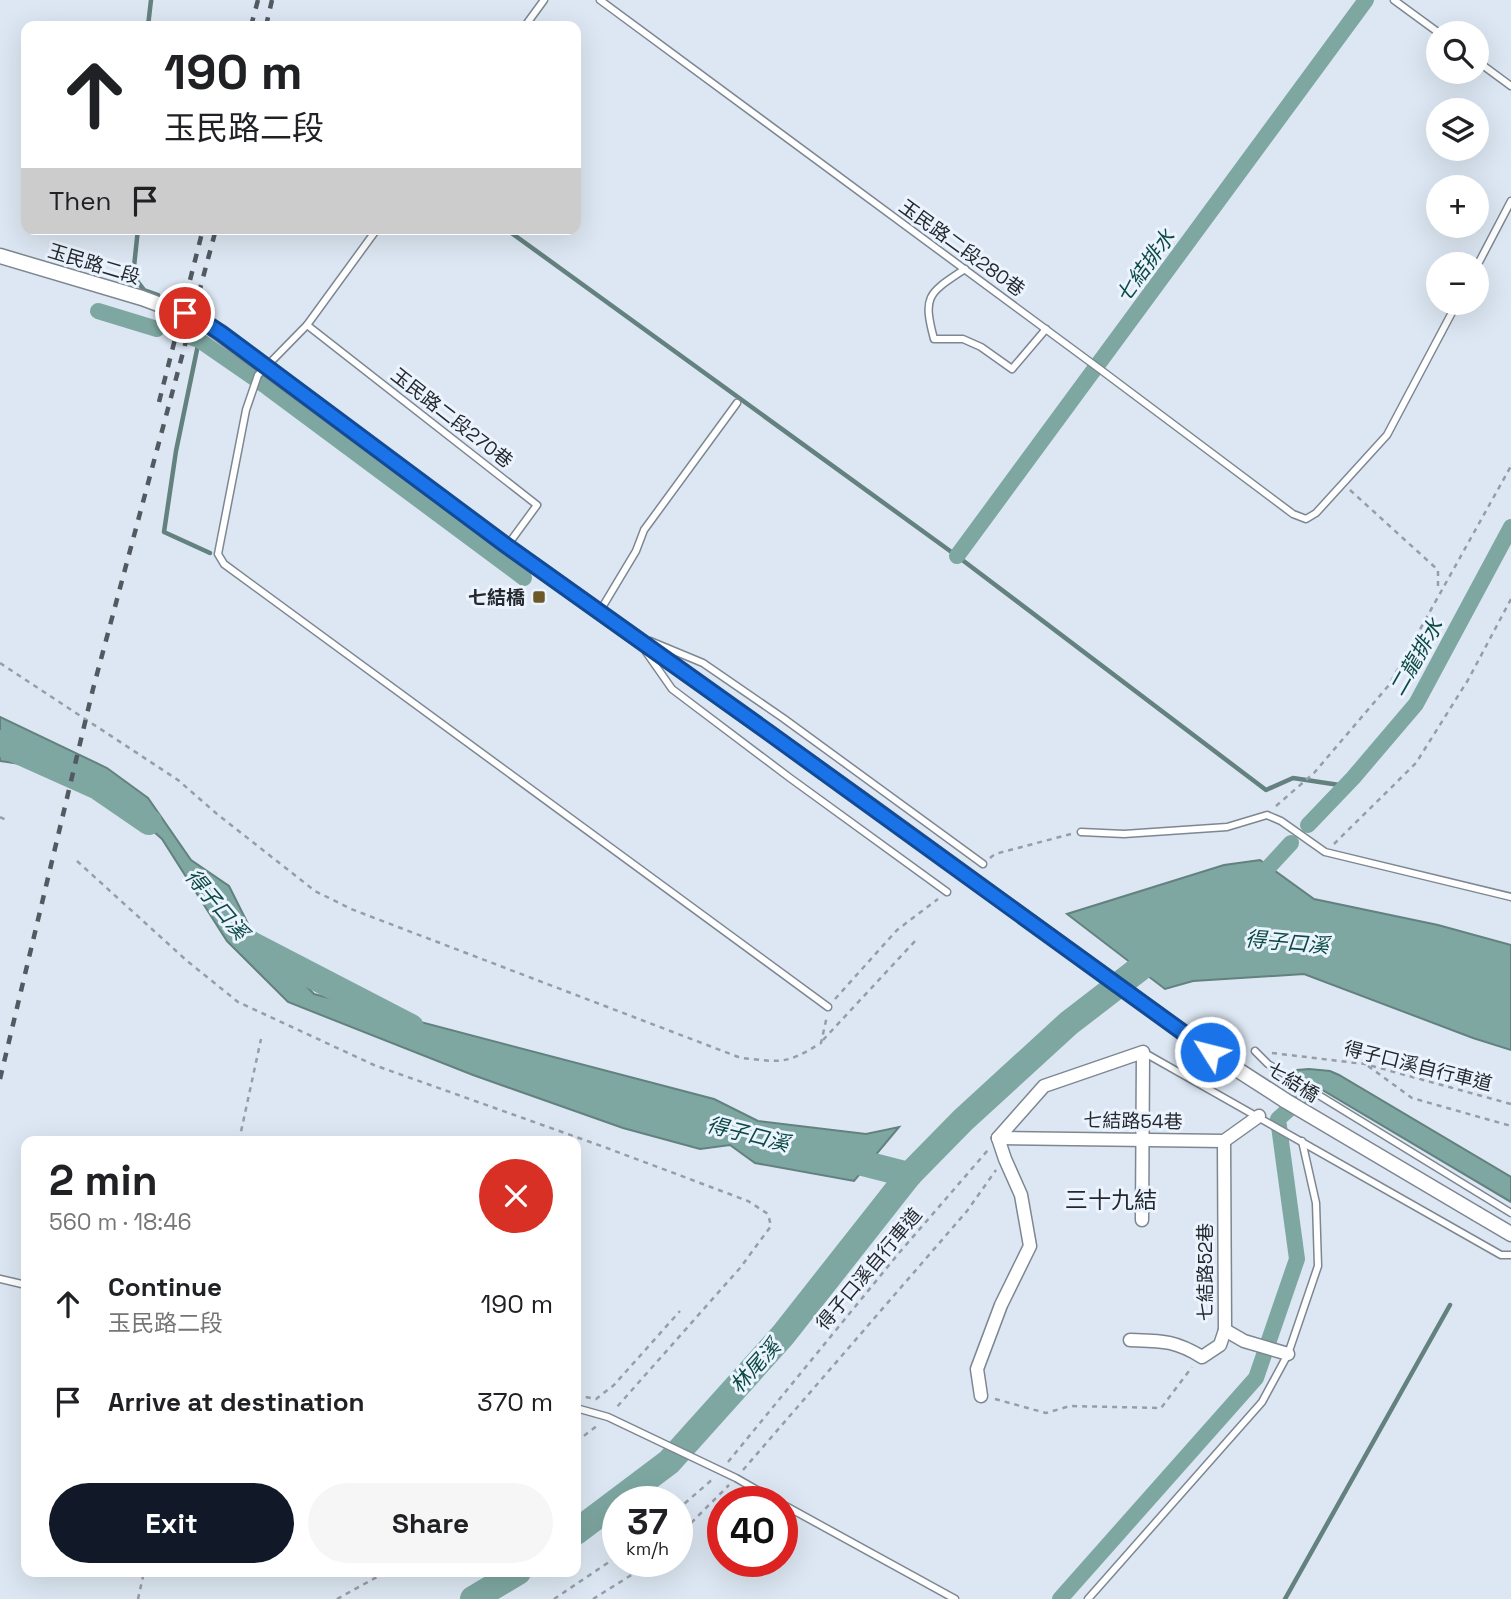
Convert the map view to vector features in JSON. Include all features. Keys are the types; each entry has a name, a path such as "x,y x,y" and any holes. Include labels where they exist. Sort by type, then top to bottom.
{"street":[{"name":"玉民路二段","path":"0,256 142,298 201,320 507,546 859,797"},
{"name":"七結橋","path":"859,797 1210,1052 1286,1101 1511,1234"},
{"path":"981,1396 977,1369 1001,1305 1030,1246 1021,1195 1004,1159 998,1138 1044,1086 1143,1052 1142,1220"},
{"path":"1224,1141 1259,1116"},
{"name":"七結路54巷","path":"998,1138 1224,1141"},
{"name":"七結路52巷","path":"1130,1339 1170,1342 1202,1357 1220,1345 1224,1331 1224,1141"},
{"path":"1224,1331 1244,1341 1288,1354"}],"lane":[{"path":"529,21 544,0"},
{"name":"玉民路二段280巷","path":"600,0 1293,514 1306,519 1316,513 1343,484"},
{"path":"1394,0 1426,23"},
{"path":"1489,70 1511,86"},
{"path":"1484,252 1511,201"},
{"path":"373,235 307,325 258,375 246,410 218,554 224,564 828,1007"},
{"path":"965,269 937,288 928,301 933,339 964,339 981,347 1012,369 1046,329"},
{"path":"1343,484 1387,435 1451,315"},
{"name":"玉民路二段270巷","path":"307,325 537,505 507,546"},
{"path":"600,611 636,551 644,530 737,402"},
{"path":"632,634 703,663 983,864"},
{"path":"632,634 672,689 790,779 947,892"},
{"path":"1081,832 1124,834 1227,827 1267,815 1281,821 1325,852 1511,897"},
{"path":"1255,1051 1268,1064 1511,1213"},
{"path":"1143,1052 1501,1255 1511,1255"},
{"path":"1088,1599 1262,1402 1288,1354 1318,1266 1316,1203 1303,1141"},
{"path":"0,1279 21,1284"},
{"path":"581,1409 608,1417 750,1486"},
{"path":"798,1513 955,1599"}],"path":[{"path":"1267,815 1314,773 1389,685 1511,466"},
{"path":"1343,484 1438,570 1438,595"},
{"path":"1325,852 1416,762 1468,680 1511,599"},
{"path":"0,663 178,780 315,891 351,909 692,1042 741,1058 781,1062 794,1059 821,1043 916,940"},
{"path":"0,817 6,820"},
{"path":"77,861 186,960 238,1002 374,1065 574,1136"},
{"path":"821,1043 828,1007"},
{"path":"240,1136 261,1039"},
{"name":"得子口溪自行車道","path":"1255,1051 1365,1064 1511,1104"},
{"path":"1365,1064 1412,1098 1511,1126"},
{"name":"得子口溪自行車道","path":"693,1496 721,1471 899,1253 998,1138"},
{"path":"581,1139 748,1201 768,1214 771,1226 740,1268 608,1417 581,1438"},
{"path":"693,1521 736,1478 967,1211 1004,1159"},
{"path":"581,1396 596,1399 614,1385 680,1311"},
{"path":"981,1396 1046,1413 1070,1406 1161,1408 1202,1357"},
{"path":"555,1599 602,1567"},
{"path":"138,1599 143,1577"},
{"path":"337,1599 377,1577"},
{"path":"593,1599 627,1577"}],"water":[{"path":"0,717 107,768 148,798 191,860 229,886 249,926 314,994 714,1099 758,1121 866,1134 899,1127 854,1181 755,1163 730,1145 700,1149 623,1128 473,1075 288,1002 227,941 162,839 89,774 0,761"},
{"path":"1260,860 1314,899 1438,925 1511,945 1511,1050 1304,974 1193,981 1165,989 1067,914 1224,865"},
{"path":"1297,1070 1330,1071 1339,1075 1511,1177 1511,1202 1294,1073"}],"waterway":[{"path":"149,21 151,0"},
{"name":"七結排水","path":"957,556 1366,0"},
{"path":"137,235 133,276 144,290 158,295"},
{"path":"514,235 957,556 1266,790 1293,778 1346,786"},
{"path":"98,311 157,329"},
{"path":"190,337 199,340 267,387 524,578"},
{"path":"199,340 176,451 164,532 210,553"},
{"name":"二龍排水","path":"1308,825 1353,778 1416,704 1511,527"},
{"name":"得子口溪","path":"0,743 98,787 149,822"},
{"name":"二龍排水","path":"1256,881 1291,843"},
{"name":"得子口溪","path":"249,943 411,1027"},
{"name":"林尾溪","path":"581,1528 669,1462 783,1335 909,1175 963,1120 1069,1023 1143,966 1169,953"},
{"path":"1060,1599 1256,1378 1297,1259 1278,1119 1324,1081"},
{"name":"得子口溪","path":"835,1156 909,1175"},
{"path":"1285,1599 1450,1305"},
{"name":"林尾溪","path":"473,1599 510,1577"}],"railway":[{"path":"252,21 258,0"},
{"path":"267,21 272,0"},
{"path":"159,402 201,235"},
{"path":"0,1079 93,689 214,235"}],"place":[{"name":"七結橋","path":"539,597"}],"district":[{"name":"三十九結","path":"1111,1200"}],"route":[{"path":"185,313 221,333 507,546 1210,1052"}]}
